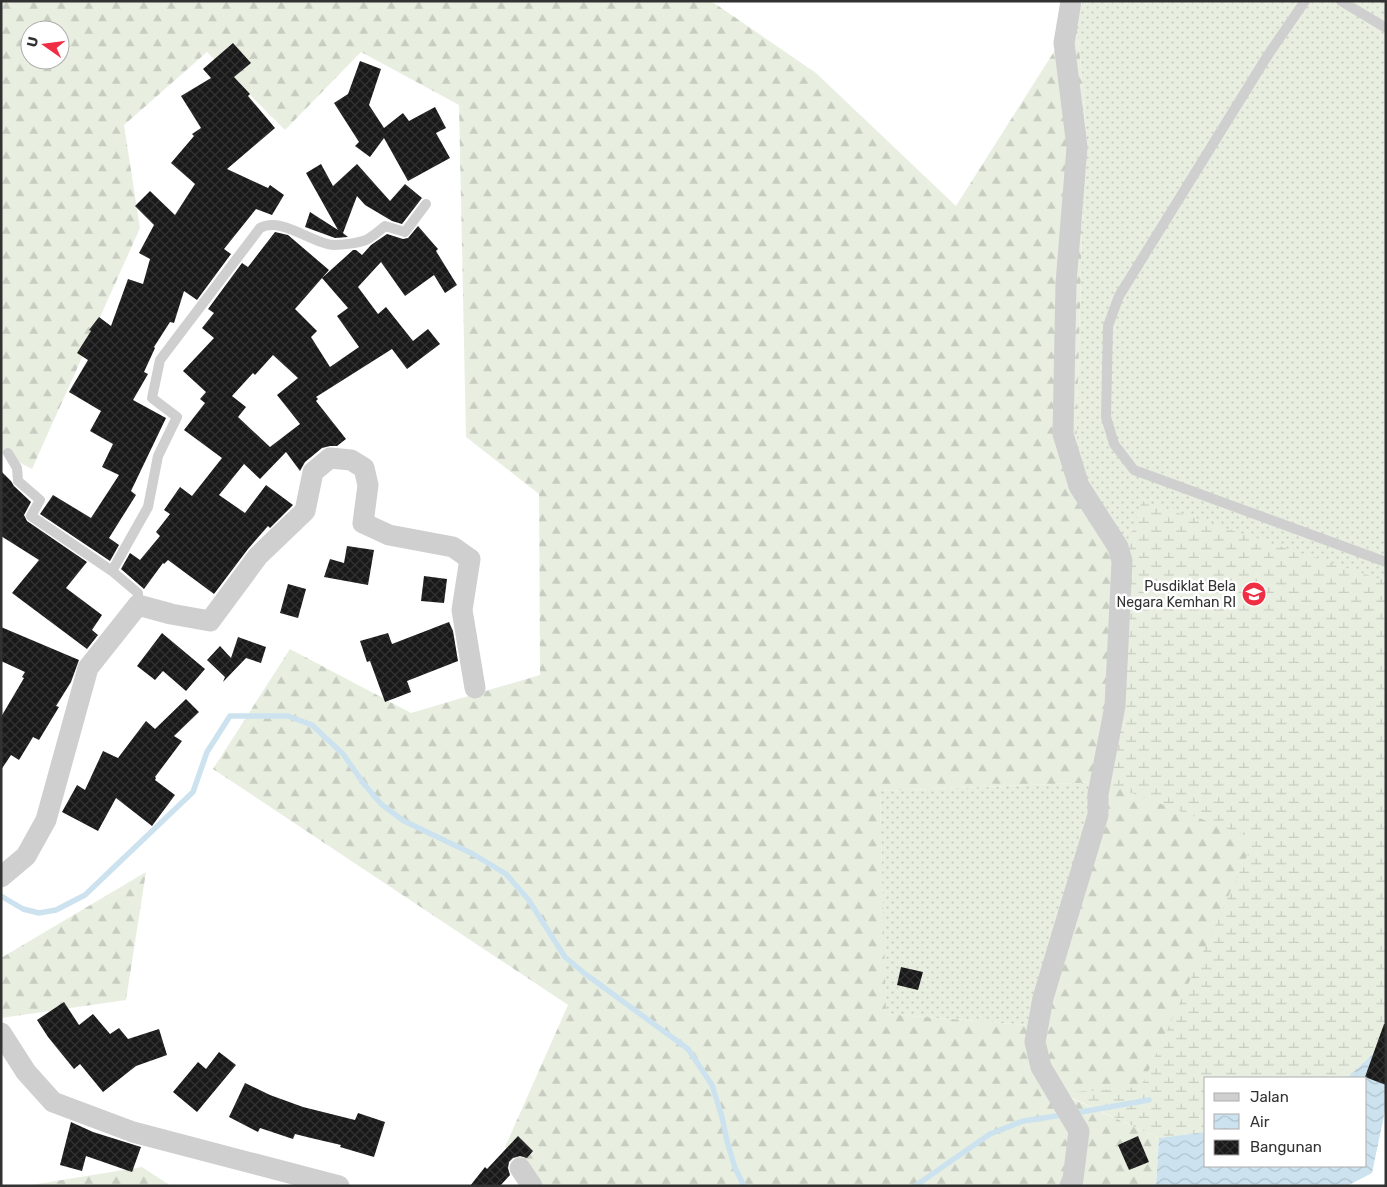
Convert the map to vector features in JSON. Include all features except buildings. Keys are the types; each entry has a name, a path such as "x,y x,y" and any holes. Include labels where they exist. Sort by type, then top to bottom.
{"street":[{"path":"1070,1186 1073,1179 1079,1131 1041,1067 1035,1042 1043,998 1098,815 1098,794 1114,706 1122,561 1118,546 1079,486 1063,434 1066,283 1077,147 1064,43 1071,1"},
{"path":"1,877 26,856 46,820 88,668 138,605 171,614 210,621 258,556 305,511 313,472 330,458 351,460 364,468 368,486 362,523 389,535 453,547 470,559 462,610 475,688"},
{"path":"1,1033 26,1072 53,1102 133,1132 339,1186"},
{"path":"520,1168 532,1186"}],"lane":[{"path":"1305,1 1268,55 1119,296 1108,326 1106,417 1114,444 1134,470 1386,562"},
{"path":"1341,1 1386,28"},
{"path":"112,571 148,507 158,456 177,417 152,398 160,360 260,228 266,225 278,225 333,245 347,243 365,240 385,226 405,232 426,204"},
{"path":"8,453 17,468 18,481 40,500 31,516 112,571 138,593 138,605"}],"green space":[{"path":"1,1 711,1 816,73 956,206 1076,17 1085,110 1076,462 1255,838 1141,1088 1062,1094 1159,1138 1156,1186 541,1186 505,1147 568,1005 213,769 290,649 411,713 540,675 539,494 466,437 459,105 361,52 285,130 207,52 124,125 140,228 32,469 1,453","holes":["1102,782 1041,1026 886,1014 880,791"]},
{"name":"Pusdiklat Bela Negara Kemhan RI","path":"1083,1 1386,1 1386,1042 1348,1077 1204,1077 1204,1132 1159,1138 1041,1026 885,1014 880,791 1102,782 1076,462 1085,110 1076,17"},
{"path":"1142,501 1386,581 1386,1042 1348,1077 1204,1077 1204,1132 1159,1138 1061,1093 1141,1087 1255,839 1102,782 1127,548"},
{"path":"146,872 126,1000 1,1018 1,958"},
{"path":"142,1167 171,1186 25,1186"}],"water":[{"path":"1386,1042 1386,1106 1372,1173 1347,1186 1156,1186 1159,1138 1204,1132 1204,1167 1367,1167 1367,1077 1348,1077"}],"waterway":[{"path":"1,896 23,909 39,913 56,910 85,895 193,792 207,752 230,716 288,716 312,725 343,754 381,804 404,821 473,854 506,874 528,899 565,957 688,1049 712,1085 735,1168 744,1186"},
{"path":"1075,1113 1149,1100"},
{"path":"915,1186 990,1134 1023,1121 1063,1115"}],"place":[{"name":"Pusdiklat Bela Negara Kemhan RI","path":"1254,594"}]}
